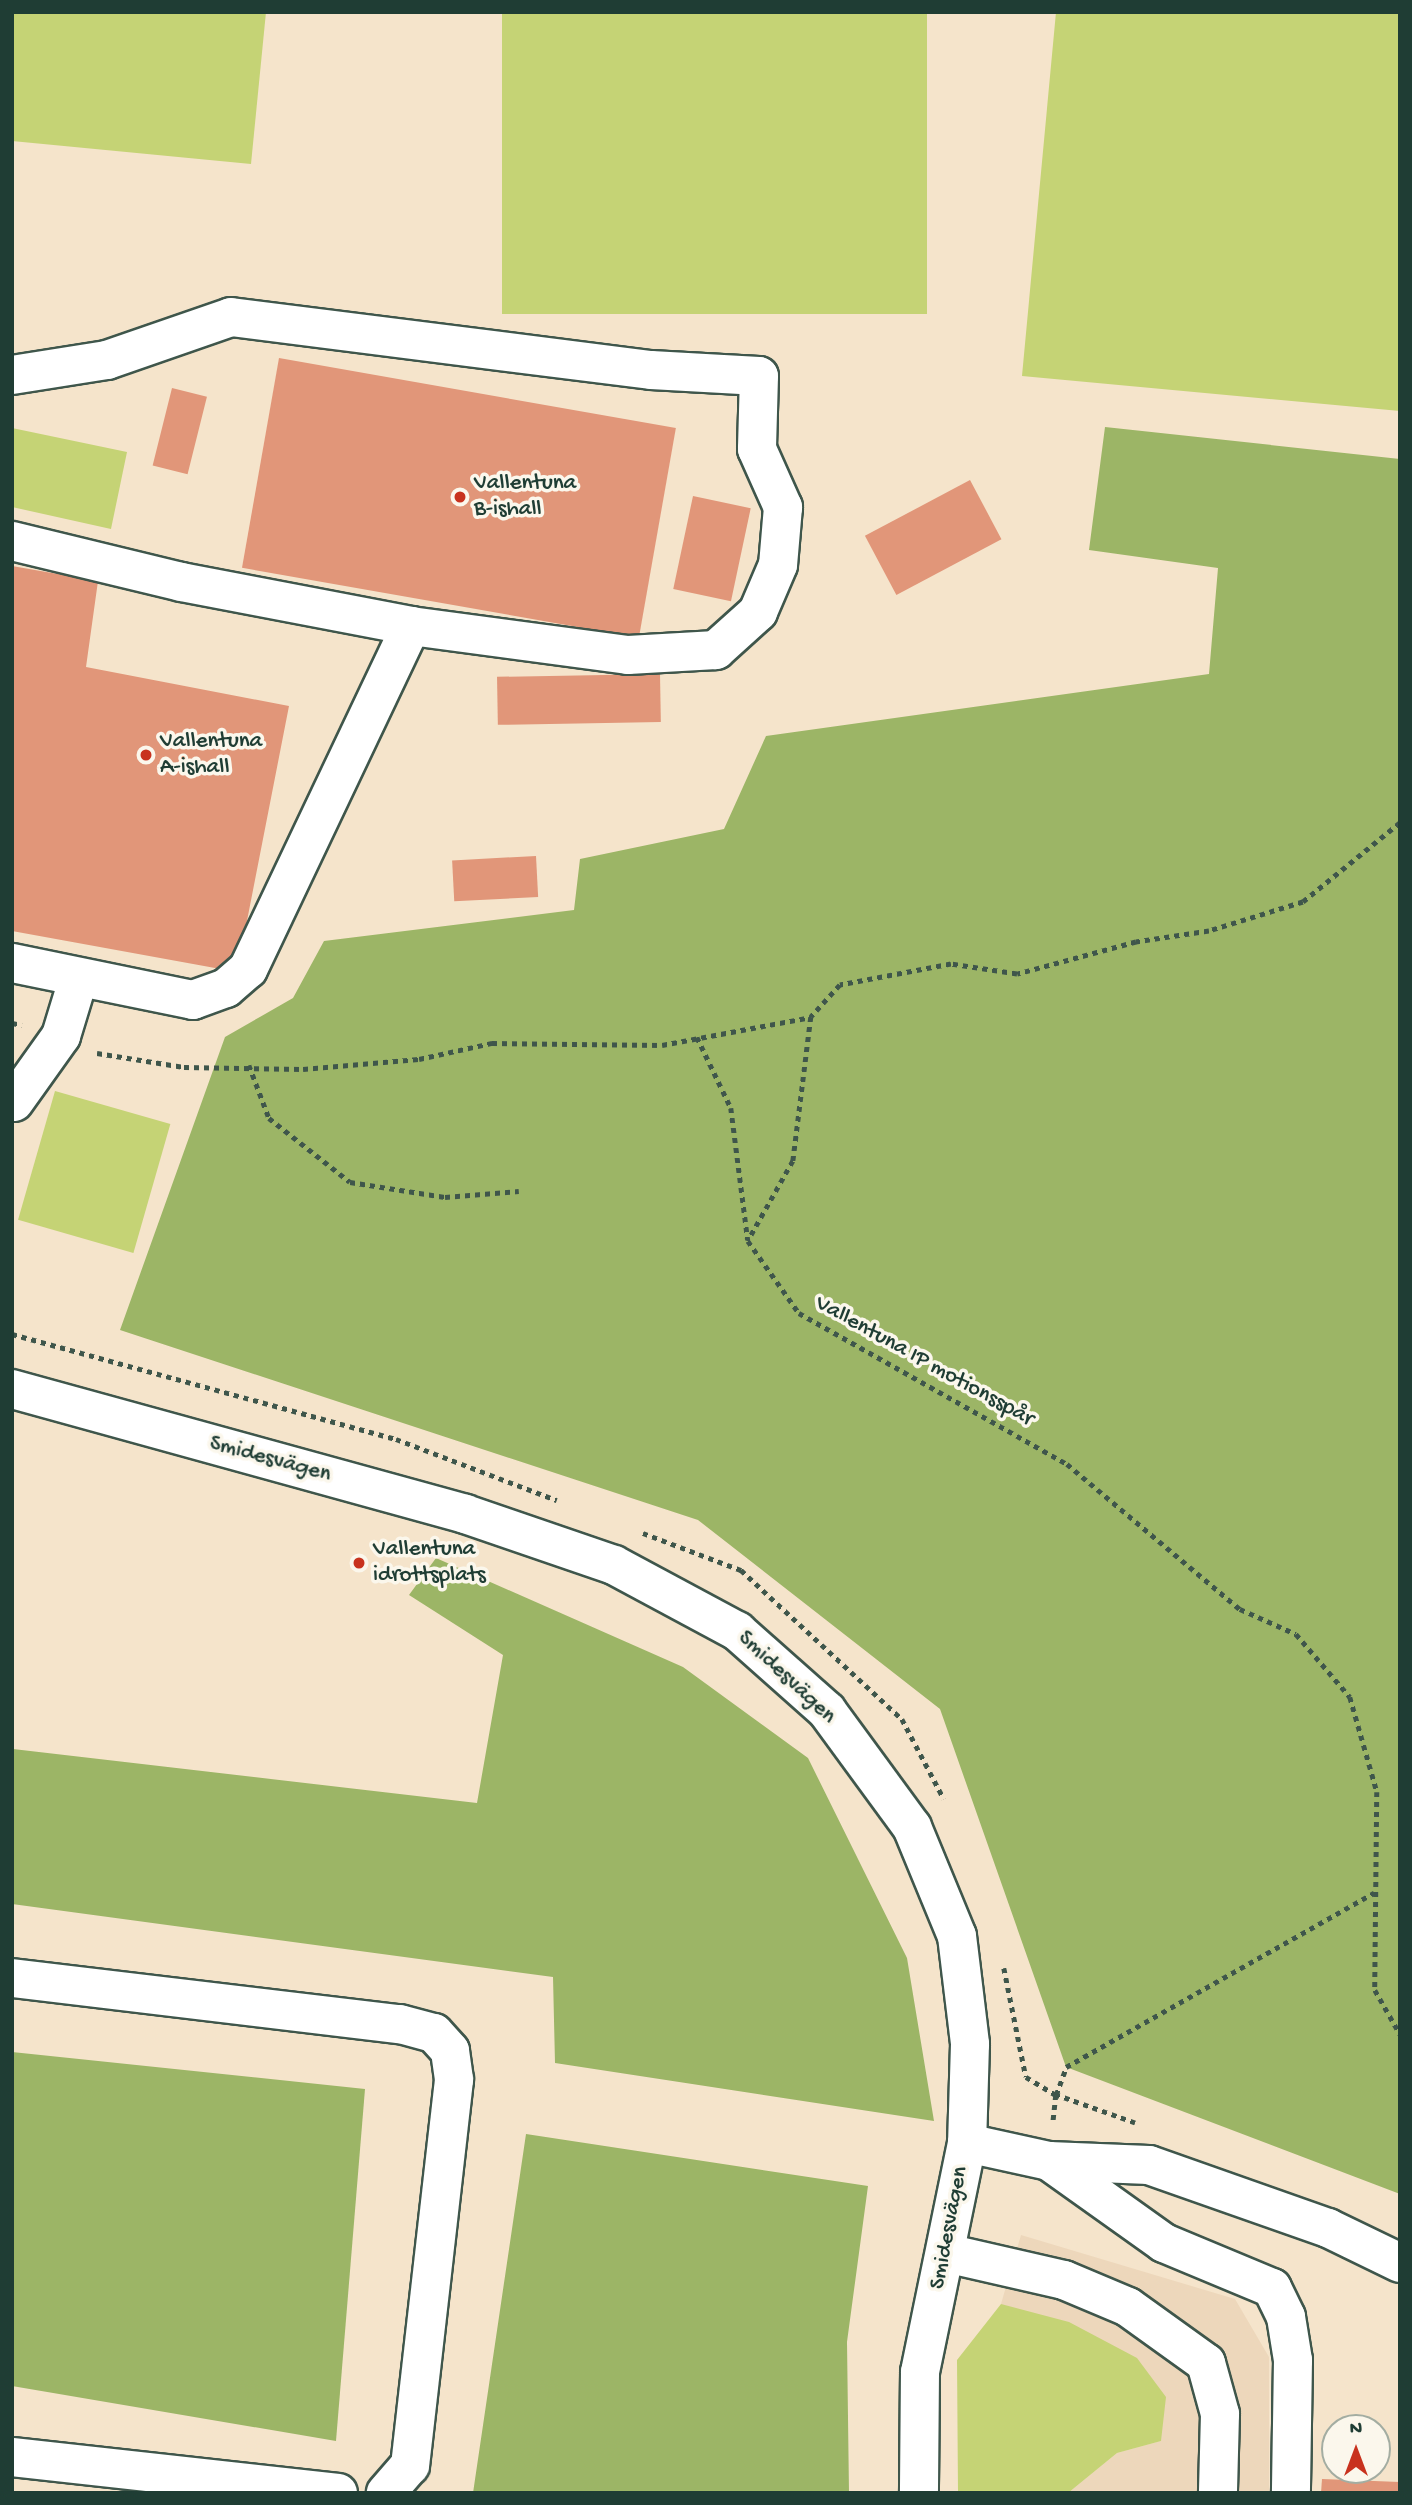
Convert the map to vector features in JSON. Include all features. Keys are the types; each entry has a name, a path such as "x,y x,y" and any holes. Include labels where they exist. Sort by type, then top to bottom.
{"main road":[{"path":"12,375 107,360 232,317 651,370 759,376 757,449 783,507 778,565 758,612 716,650 628,655 411,626 181,582 12,541"},
{"path":"12,963 78,979 193,1000 226,988 248,969 411,626"},
{"path":"14,1102 61,1036 78,979"},
{"name":"Smidesvägen","path":"13,1392 465,1514 614,1565 737,1631 827,1710 912,1828 957,1936 970,2044 967,2143 920,2372 919,2493"},
{"path":"12,1978 400,2024 434,2033 450,2051 454,2080 410,2465 386,2493"},
{"path":"967,2143 1050,2148 1149,2165 1328,2228 1400,2263"},
{"path":"1050,2148 1164,2244 1272,2288 1286,2316 1293,2360 1290,2493"},
{"path":"946,2253 1064,2280 1128,2307 1206,2363 1220,2414 1218,2493"},
{"path":"12,2457 338,2493"}],"path":[{"path":"748,1241 793,1161 811,1017 840,985 951,964 1017,974 1136,942 1209,931 1303,902 1400,823"},
{"path":"12,1023 61,1036 72,1049 184,1067 249,1065 303,1069 419,1059 492,1043 663,1045 811,1017"},
{"path":"697,1037 731,1108 748,1241"},
{"path":"249,1065 269,1118 350,1182 445,1197 519,1191"},
{"name":"Vallentuna IP motionsspår","path":"748,1241 799,1313 1068,1464 1240,1609 1296,1634 1350,1697 1377,1792 1375,1990 1400,2034"},
{"path":"12,1334 396,1439 562,1502"},
{"path":"639,1531 741,1570 902,1719 951,1812"},
{"path":"1050,2148 1056,2095 1066,2067 1374,1893"},
{"path":"1000,1953 1026,2077 1056,2095"}],"shaded area":[{"path":"1021,2235 1235,2299 1269,2357 1269,2493 1068,2493 1117,2453 1161,2441 1001,2304"}],"green space":[{"path":"12,12 266,12 251,164 12,141"},
{"path":"502,12 927,12 927,314 502,314"},
{"path":"1056,12 1400,12 1400,411 1022,376"},
{"path":"1105,427 1400,459 1400,2194 1066,2067 940,1709 698,1520 120,1330 225,1037 293,998 324,941 574,910 580,859 724,829 766,736 1209,674 1218,568 1089,550"},
{"path":"12,428 127,452 111,529 12,507"},
{"path":"55,1091 170,1124 133,1253 18,1220"},
{"path":"436,1558 683,1667 808,1758 907,1958 934,2121 555,2063 553,1977 12,1904 13,1749 477,1803 503,1655 409,1595"},
{"path":"12,2052 365,2089 336,2441 12,2386"},
{"path":"526,2134 868,2186 847,2342 849,2493 473,2493"},
{"path":"1001,2304 1069,2322 1137,2358 1166,2397 1161,2441 1117,2453 1068,2493 958,2493 957,2360"}],"building":[{"name":"Vallentuna B-ishall","path":"279,358 676,428 639,638 242,568"},
{"path":"172,388 207,397 188,474 153,466"},
{"path":"970,480 1001,539 896,595 865,536"},
{"path":"693,496 751,508 731,601 673,589"},
{"name":"Vallentuna A-ishall","path":"12,566 98,581 86,667 289,706 237,972 12,931"},
{"path":"660,674 661,722 498,725 497,677"},
{"path":"536,856 538,897 454,901 452,860"},
{"path":"1400,2482 1400,2493 1321,2493 1322,2484"}],"place":[{"name":"Vallentuna B-ishall","path":"460,497"},
{"name":"Vallentuna A-ishall","path":"146,755"},
{"name":"Vallentuna idrottsplats","path":"359,1563"}]}
